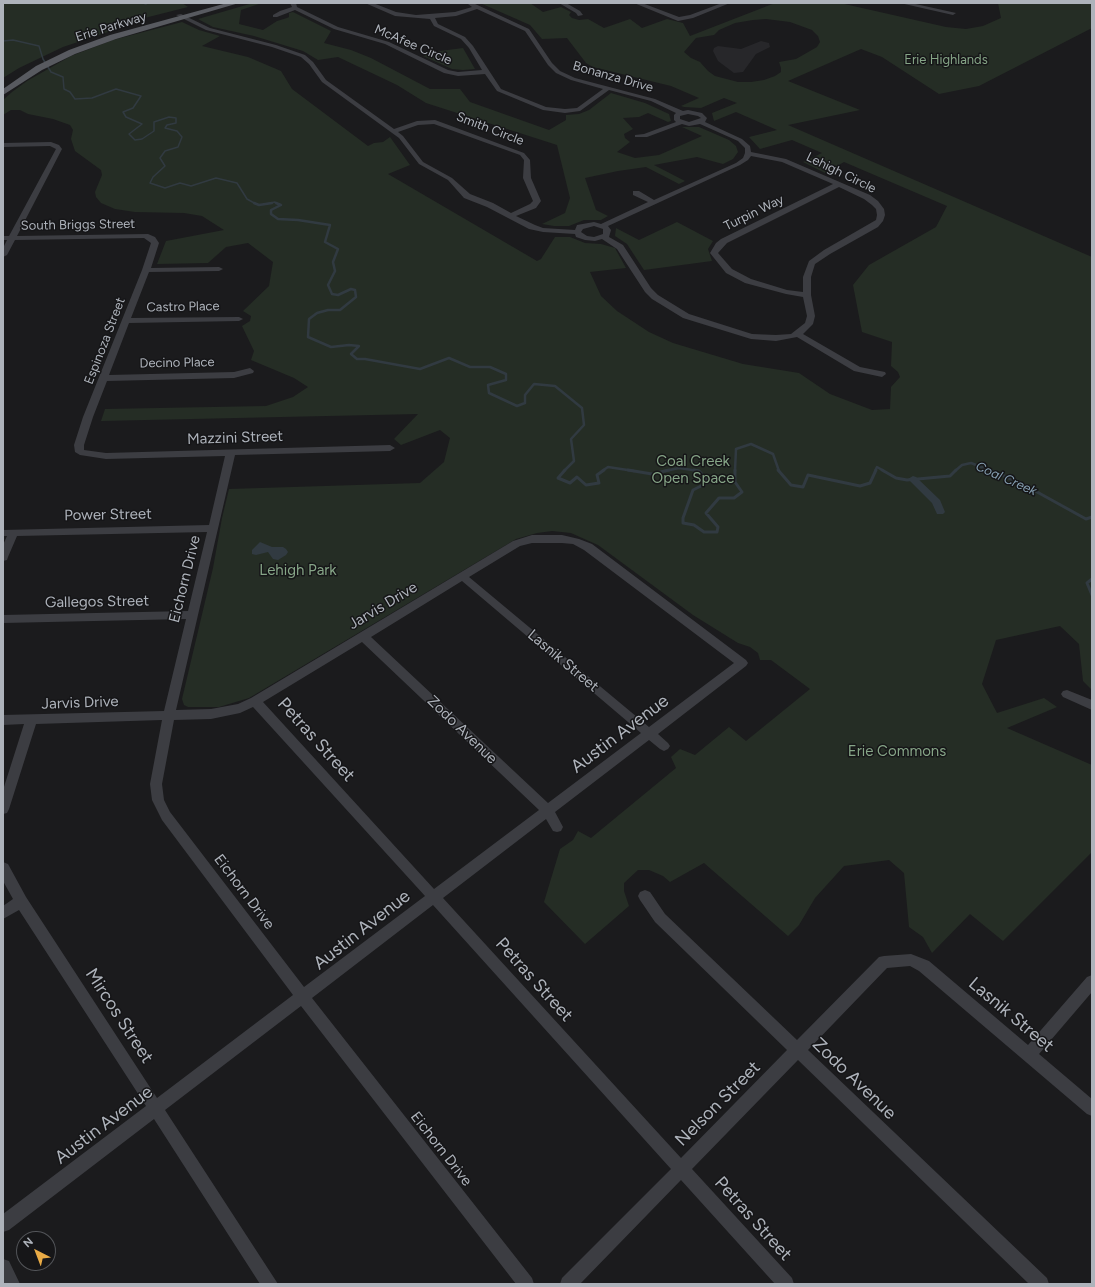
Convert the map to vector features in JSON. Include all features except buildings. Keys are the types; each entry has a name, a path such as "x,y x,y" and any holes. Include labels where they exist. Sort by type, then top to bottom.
{"main road":[{"name":"Erie Parkway","path":"3,87 71,50 220,3"},
{"name":"Erie Parkway","path":"181,16 235,3"},
{"name":"Erie Parkway","path":"3,93 22,76"}],"street":[{"name":"McAfee Circle","path":"368,3 395,14 416,17 456,14 477,7"},
{"name":"Bonanza Drive","path":"469,3 527,30 550,64 558,72 573,79 653,100 680,113"},
{"path":"562,3 578,12 580,16"},
{"path":"638,3 678,19 691,17 723,4"},
{"path":"903,3 953,13"},
{"path":"275,16 294,5"},
{"name":"McAfee Circle","path":"294,5 339,30 387,44 446,72 458,74 486,72"},
{"path":"181,16 208,29 274,46 303,56 308,59 324,81 401,137 420,163 450,179 467,196 490,205 532,227 543,230 577,232 585,238 595,239 604,237 620,247 648,290 655,297 686,316 751,336 776,338 798,334 857,368 868,372 882,374"},
{"path":"432,17 439,27 463,38 471,47 495,86 507,94 538,106 557,111 572,111 586,106 608,88"},
{"path":"637,136 645,136 681,122 693,124 700,122 704,118 700,114 693,112 680,113 676,117 681,122"},
{"name":"Smith Circle","path":"393,131 417,123 435,122 522,154 527,160 527,178 537,201 533,206 510,216"},
{"path":"603,226 746,159 748,147 740,140 700,122"},
{"path":"3,145 51,144 57,146 59,149 3,255"},
{"name":"Lehigh Circle","path":"748,154 784,160 871,200 880,209 881,215 879,221 875,225 827,252 812,263 807,277 807,294 811,316 809,324 798,334"},
{"name":"Turpin Way","path":"807,294 786,292 748,281 729,271 717,259 714,253 719,245 724,241 839,184"},
{"path":"636,193 656,202"},
{"path":"577,232 580,227 584,225 594,224 603,226 607,230 604,237"},
{"name":"South Briggs Street","path":"3,238 145,236 152,239"},
{"name":"Espinoza Street","path":"80,452 79,445 88,417 146,270 155,243 152,239"},
{"path":"146,270 218,269"},
{"name":"Castro Place","path":"126,321 239,319"},
{"name":"Decino Place","path":"104,378 234,375 250,371"},
{"name":"Mazzini Street","path":"80,452 106,456 390,448"},
{"name":"Eichorn Drive","path":"231,452 169,715 156,784 158,800 166,816 303,997 526,1284"},
{"name":"Power Street","path":"8,533 214,528"},
{"path":"3,557 8,533"},
{"name":"Jarvis Drive","path":"3,720 212,714 240,708 255,701 517,543 532,539 548,538 575,541 588,547 742,663"},
{"name":"Lasnik Street","path":"462,576 664,746"},
{"name":"Gallegos Street","path":"3,619 192,615"},
{"name":"Zodo Avenue","path":"363,636 548,811 558,827"},
{"name":"Austin Avenue","path":"3,1224 742,663"},
{"path":"1067,694 1092,705"},
{"name":"Petras Street","path":"255,701 786,1284"},
{"path":"3,809 31,720"},
{"name":"Mircos Street","path":"3,868 21,901 270,1284"},
{"name":"Zodo Avenue","path":"645,896 660,918 1042,1284"},
{"path":"3,913 21,901"},
{"name":"Lasnik Street","path":"900,960 911,960 924,966 1092,1109"},
{"name":"Nelson Street","path":"568,1284 884,962 900,960"},
{"path":"1029,1056 1092,982"},
{"path":"3,1267 12,1284"}],"shaded area":[{"path":"761,41 769,43 770,47 756,54 743,72 734,73 718,61 713,51 714,48 718,46 741,49"},
{"path":"260,542 272,547 283,547 288,552 278,560 273,559 268,552 256,555 252,554 252,550"}],"green space":[{"path":"3,3 182,3 188,7 109,27 114,30 63,47 19,68 3,78"},
{"path":"253,3 262,3 241,10 239,24 263,30 277,21 289,17 289,13 293,12 331,31 324,43 351,50 371,58 430,89 460,89 470,102 549,130 566,120 566,115 579,114 589,110 611,93 645,103 669,114 671,121 668,122 648,113 639,117 623,118 633,129 624,134 625,138 630,142 617,152 635,158 659,155 702,136 682,127 699,127 729,140 736,146 738,152 733,159 723,164 697,157 654,165 685,181 679,184 646,167 585,178 596,210 608,216 601,220 584,220 569,226 542,224 565,213 570,198 557,145 426,103 397,85 338,57 318,60 303,51 254,36 213,27 198,19"},
{"path":"480,3 530,3 543,12 561,7 571,12 569,15 572,18 579,20 588,19 604,28 630,19 642,28 667,19 683,23 690,36 775,3 840,3 946,27 966,29 983,26 1001,18 998,3 1092,3 1092,28 979,86 939,94 882,57 861,49 788,81 860,110 788,125 1092,257 1092,690 1083,681 1079,644 1060,626 996,640 982,684 997,713 1044,698 1057,707 1007,728 1092,765 1092,852 1003,941 970,914 932,953 923,937 909,927 904,873 889,860 844,866 815,898 799,925 788,936 704,863 670,882 663,876 649,870 638,870 624,883 624,891 629,906 585,944 544,902 560,849 573,840 578,831 591,838 676,768 671,757 680,749 695,755 729,727 746,741 810,689 771,660 760,660 758,653 750,647 738,643 693,615 598,545 571,533 552,531 537,533 516,539 249,698 219,707 188,707 184,705 182,699 213,568 229,489 420,483 444,462 450,438 440,430 401,445 394,439 418,414 101,421 105,409 266,406 293,397 308,387 294,378 251,360 254,351 242,326 250,321 251,316 243,311 269,286 273,262 248,243 226,247 208,263 157,264 166,241 224,230 202,216 184,213 135,212 115,209 101,203 96,197 95,192 102,175 101,170 75,151 71,139 73,130 70,125 53,119 28,114 20,110 11,110 3,115 3,100 12,92 27,81 71,56 113,40 182,22 199,30 220,36 202,46 248,57 281,71 292,89 368,146 374,143 383,142 390,137 410,165 388,174 537,261 541,259 555,237 570,237 585,243 601,244 615,248 626,268 590,272 601,296 617,311 649,332 673,343 743,364 799,373 830,394 872,410 890,409 891,387 900,377 898,372 891,366 892,342 862,332 853,285 869,265 936,227 947,206 844,162 825,173 803,162 822,153 792,140 760,149 749,137 777,130 736,112 714,121 712,113 737,103 724,98 701,108 681,106 699,98 671,86 593,67 586,63 567,38 542,39 530,25","holes":["766,19 790,22 812,30 818,36 820,42 817,47 796,59 779,62 781,72 764,80 738,82 715,76 700,62 691,58 684,52 696,38 714,35 719,30 735,23"]},
{"path":"463,48 475,69 452,69 423,56 440,51"},
{"path":"677,222 713,241 708,249 712,261 644,270 627,244 615,236 616,228 639,240"}],"waterway":[{"name":"Coal Creek","path":"3,41 13,40 39,46 43,59 51,72 63,77 64,89 70,92 75,99 92,98 116,89 141,96 133,108 123,112 126,117 142,124 129,134 135,140 142,139 154,131 154,122 169,117 176,118 176,123 167,125 165,128 177,131 182,137 178,147 165,151 160,158 165,166 153,177 150,183 165,188 180,183 191,186 216,178 237,183 247,199 255,203"},
{"name":"Coal Creek","path":"267,204 275,202 277,204"},
{"name":"Coal Creek","path":"255,203 259,205 267,204"},
{"name":"Coal Creek","path":"267,204 272,203"},
{"name":"Coal Creek","path":"277,204 281,205 271,210 271,214 278,219 298,220 330,225 325,242 338,249 333,262 335,271 328,285 332,294 338,295 351,289 355,290 356,297 340,310 328,310 317,313 309,319 308,337 331,347 349,345 359,346 351,354 357,359 365,359 420,369 449,358 470,367 490,367 506,374 506,380 488,385 489,393 517,406 525,403 525,395 534,384 555,386 582,408 584,425 571,439 574,461 565,470"},
{"name":"Coal Creek","path":"735,471 736,449 751,444 773,454 779,471"},
{"name":"Coal Creek","path":"955,471 962,465 971,463 992,471"},
{"name":"Coal Creek","path":"602,471 608,467 634,471"},
{"name":"Coal Creek","path":"875,471 877,467 884,471"},
{"name":"Coal Creek","path":"665,471 679,468 699,471"},
{"name":"Coal Creek","path":"565,470 558,478 570,483 577,477 586,485 599,483 597,475 604,470"},
{"name":"Coal Creek","path":"628,470 634,471"},
{"name":"Coal Creek","path":"634,471 652,474 669,470"},
{"name":"Coal Creek","path":"694,470 699,471"},
{"name":"Coal Creek","path":"778,470 791,485 803,487 808,475 860,486 870,483 876,470"},
{"name":"Coal Creek","path":"882,470 896,478 907,480 950,476 955,471"},
{"name":"Coal Creek","path":"989,470 1019,482 1086,519 1092,517"},
{"name":"Coal Creek","path":"699,471 709,482 693,490 683,518 683,523 694,525 704,532 717,532 718,527 706,513 719,498 734,498 742,492 735,482 735,471"},
{"path":"913,479 937,502 940,512"},
{"name":"Coal Creek","path":"1092,579 1087,583 1092,595"}],"park label":[{"name":"Erie Highlands","path":"946,60"},
{"name":"Coal Creek Open Space","path":"693,470"},
{"name":"Lehigh Park","path":"298,571"},
{"name":"Erie Commons","path":"897,752"}]}
